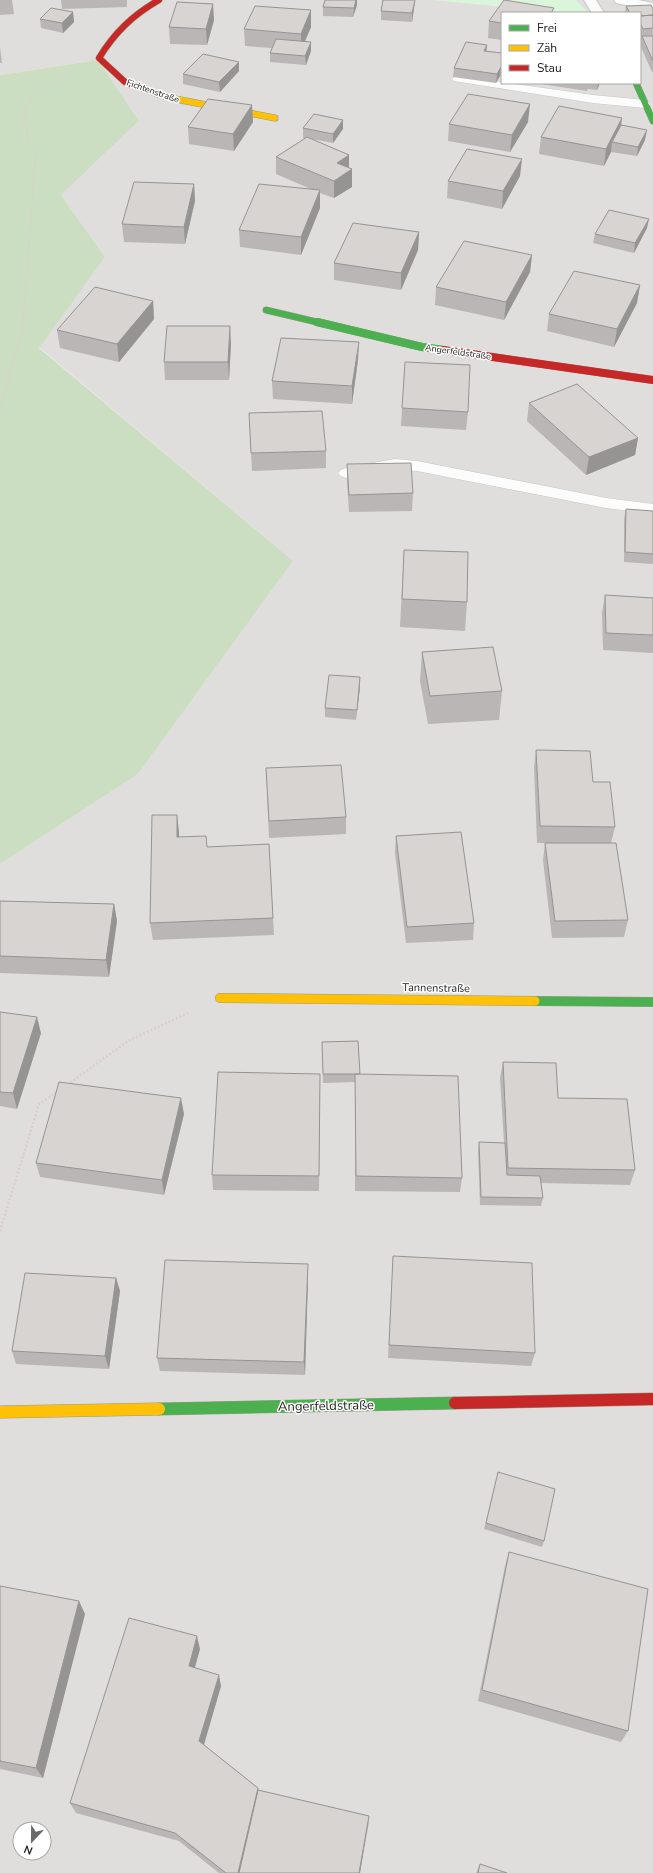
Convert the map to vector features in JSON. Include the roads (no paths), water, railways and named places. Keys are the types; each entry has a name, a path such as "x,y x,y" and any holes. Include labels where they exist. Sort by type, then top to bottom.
{"street":[{"name":"Fichtenstraße","path":"159,0 135,12 111,37 99,58 125,82 170,98 275,118"},
{"path":"590,0 597,12"},
{"path":"620,0 653,7"},
{"path":"636,84 653,121"},
{"name":"Angerfeldstraße","path":"266,310 422,347 653,380"},
{"name":"Tannenstraße","path":"220,998 653,1002"},
{"name":"Angerfeldstraße","path":"0,1412 653,1399"}],"lane":[{"path":"458,79 586,98 645,104"},
{"path":"346,473 396,464 424,467 606,503 653,509"}]}
